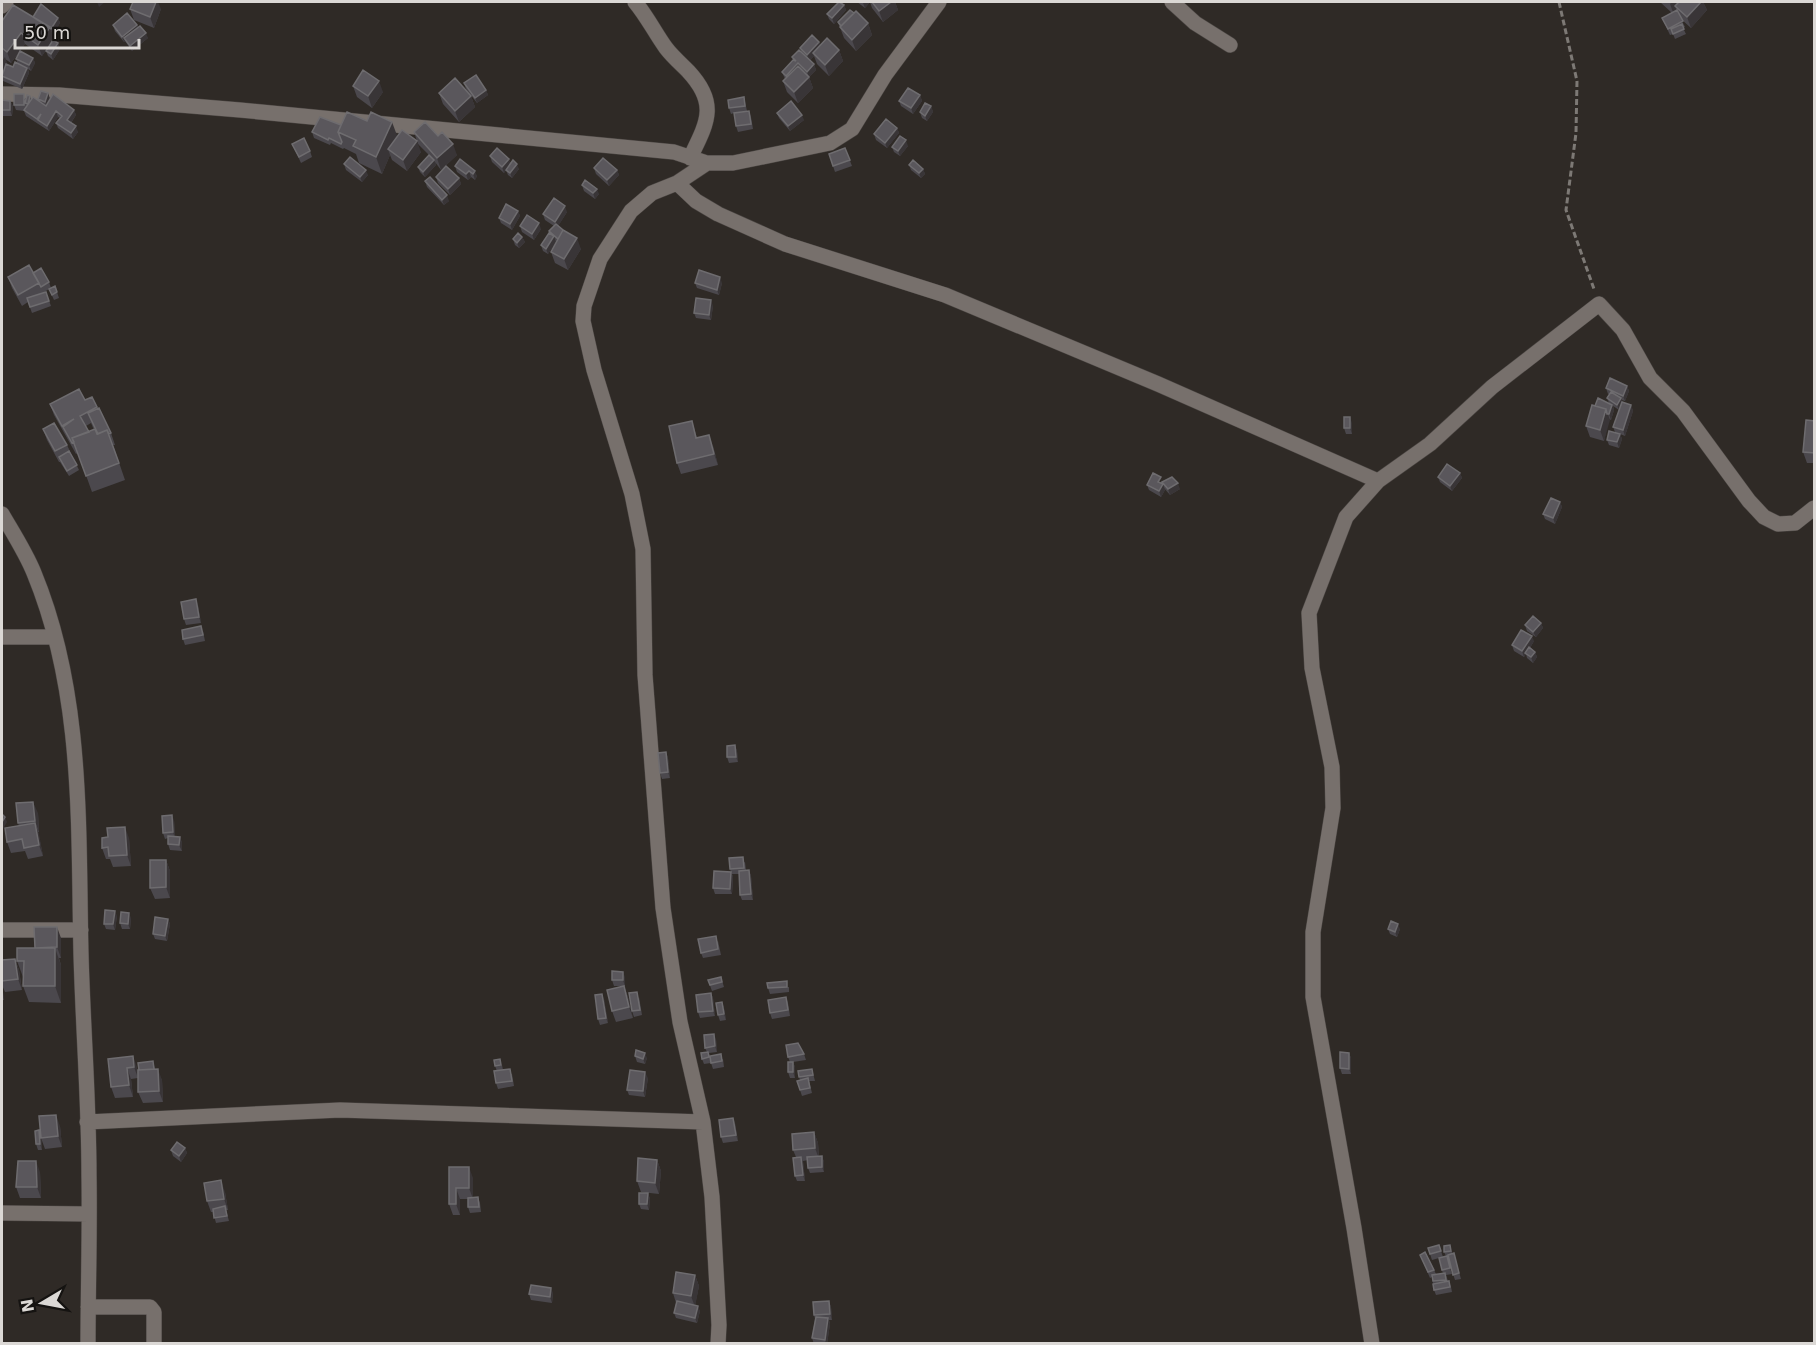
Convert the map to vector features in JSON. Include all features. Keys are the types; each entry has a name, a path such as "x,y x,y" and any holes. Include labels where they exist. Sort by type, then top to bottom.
{"street":[{"path":"2,6 6,2"},
{"path":"635,2 653,24 666,48 691,74 708,98 706,126 690,159"},
{"path":"2,94 59,95 240,110 674,152 707,163 733,163 830,143 852,129 885,75 939,2"},
{"path":"1172,2 1195,24 1230,45"},
{"path":"707,163 677,183 652,193 631,211 600,259 584,306 583,321 594,370 632,494 643,549 645,675 663,908 680,1022 703,1122 712,1197 719,1325 717,1344"},
{"path":"677,183 696,201 718,214 785,244 945,295 1179,393 1378,482"},
{"path":"1372,1344 1313,997 1313,932 1333,808 1332,767 1312,668 1310,613 1346,517 1378,482 1430,444 1492,387 1599,304 1623,330 1650,378 1683,411 1749,501 1764,517 1779,524 1795,523 1815,508"},
{"path":"2,514 33,572 55,637 62,666 75,754 81,853 87,1122 88,1344"},
{"path":"2,637 55,637"},
{"path":"2,930 81,930"},
{"path":"87,1122 340,1110 703,1122"},
{"path":"2,1214 89,1214"},
{"path":"88,1307 150,1307 154,1312 154,1344"}],"path":[{"path":"1559,2 1577,81 1576,133 1566,210 1599,304"}],"building":[{"path":"133,2 156,2 150,17 130,9"},
{"path":"839,2 844,5 832,18 827,14"},
{"path":"872,2 891,2 879,11"},
{"path":"1679,2 1701,2 1687,17 1675,6"},
{"path":"41,4 58,18 51,29 33,17"},
{"path":"13,5 50,27 38,45 21,33 7,52 2,48 2,21"},
{"path":"850,10 854,13 841,26 838,22"},
{"path":"1677,10 1683,21 1668,29 1662,18"},
{"path":"856,11 868,23 852,40 840,27"},
{"path":"127,13 137,25 122,37 113,25"},
{"path":"1682,24 1684,29 1673,34 1671,29"},
{"path":"140,26 146,33 130,46 124,38"},
{"path":"812,35 819,42 807,55 800,48"},
{"path":"827,38 839,50 825,65 813,53"},
{"path":"53,40 58,43 51,54 46,51"},
{"path":"799,50 814,64 807,72 798,63 786,76 782,72 793,60 796,61 792,57"},
{"path":"20,51 33,58 29,65 16,59"},
{"path":"15,62 27,68 20,84 2,76 6,64 13,67"},
{"path":"798,66 809,77 794,92 783,81"},
{"path":"363,70 379,81 368,96 353,86"},
{"path":"476,75 486,90 475,98 464,83"},
{"path":"455,78 471,96 455,111 439,93"},
{"path":"908,88 920,95 911,108 899,101"},
{"path":"41,91 48,93 45,102 38,99"},
{"path":"14,94 24,94 24,105 14,105"},
{"path":"53,94 74,110 67,120 76,126 71,133 56,123 62,116 56,111 47,126 38,120 41,114 37,119 24,110 33,97 46,106"},
{"path":"27,95 30,96 28,104 25,103"},
{"path":"744,97 745,106 729,108 728,100"},
{"path":"2,100 10,101 10,110 2,110"},
{"path":"791,101 802,115 788,126 777,113"},
{"path":"925,103 931,106 925,116 920,112"},
{"path":"749,111 751,124 736,126 734,113"},
{"path":"347,112 367,121 371,112 392,122 376,157 353,146 356,140 338,132"},
{"path":"320,117 341,125 338,132 341,144 312,132"},
{"path":"886,119 897,128 885,143 874,134"},
{"path":"425,122 438,136 442,132 453,144 437,158 414,132"},
{"path":"402,130 417,141 403,160 388,149"},
{"path":"900,136 906,140 898,151 892,147"},
{"path":"304,138 310,151 299,157 292,144"},
{"path":"497,148 509,159 502,167 490,156"},
{"path":"845,148 850,160 833,166 829,154"},
{"path":"429,155 434,160 423,172 418,167"},
{"path":"350,157 366,170 360,177 344,164"},
{"path":"603,158 617,170 607,180 594,168"},
{"path":"460,159 475,171 473,174 469,171 466,174 455,166"},
{"path":"513,160 517,164 510,173 506,170"},
{"path":"913,160 923,169 919,173 909,165"},
{"path":"446,166 459,178 448,189 436,177"},
{"path":"430,177 447,195 442,200 425,181"},
{"path":"585,180 597,189 593,193 582,185"},
{"path":"554,198 565,206 555,222 543,214"},
{"path":"506,204 518,211 510,224 499,218"},
{"path":"527,215 539,223 532,234 520,226"},
{"path":"556,224 563,230 558,239 549,231"},
{"path":"563,230 577,238 564,259 551,252"},
{"path":"518,233 522,237 517,243 513,239"},
{"path":"549,233 554,236 546,249 541,245"},
{"path":"29,265 39,283 18,295 8,277"},
{"path":"41,268 49,282 41,287 33,273"},
{"path":"699,270 720,277 717,290 695,283"},
{"path":"55,286 57,292 52,295 49,289"},
{"path":"46,292 49,301 30,307 27,298"},
{"path":"696,298 711,300 709,315 694,313"},
{"path":"1610,378 1627,386 1623,396 1606,388"},
{"path":"79,389 85,400 92,397 97,407 80,416 89,432 72,438 74,442 72,443 63,427 74,419 62,426 50,404"},
{"path":"1611,392 1621,398 1617,405 1607,398"},
{"path":"1598,398 1612,405 1609,414 1606,409 1595,406"},
{"path":"1622,402 1631,405 1623,430 1613,427"},
{"path":"1592,405 1606,409 1600,430 1586,426"},
{"path":"99,408 111,433 109,434 107,430 98,434 88,413"},
{"path":"1344,417 1350,417 1350,428 1344,428"},
{"path":"1806,420 1815,421 1815,453 1803,452"},
{"path":"692,421 696,438 709,435 714,454 677,463 669,426"},
{"path":"54,423 67,445 55,451 43,429"},
{"path":"95,429 97,434 107,430 119,463 86,476 72,438"},
{"path":"1609,431 1620,434 1617,442 1607,440"},
{"path":"69,451 77,465 67,471 59,457"},
{"path":"1447,464 1460,473 1450,486 1438,477"},
{"path":"1153,473 1161,477 1158,482 1163,484 1159,491 1147,485"},
{"path":"1172,477 1178,483 1168,489 1162,482"},
{"path":"1551,498 1560,502 1553,518 1543,514"},
{"path":"196,599 199,617 184,619 181,602"},
{"path":"1533,616 1541,623 1533,632 1525,625"},
{"path":"201,626 203,635 183,639 182,630"},
{"path":"1521,630 1532,636 1522,651 1512,645"},
{"path":"1529,647 1535,652 1531,657 1525,653"},
{"path":"735,745 736,757 727,757 727,746"},
{"path":"666,752 668,772 660,773 658,753"},
{"path":"33,802 35,821 18,823 16,803"},
{"path":"172,815 173,832 163,833 162,816"},
{"path":"35,823 39,845 24,848 22,839 7,842 5,828"},
{"path":"125,827 127,855 109,856 108,847 102,848 102,838 108,837 107,828"},
{"path":"168,836 180,837 179,845 168,844"},
{"path":"743,857 744,868 730,869 729,858"},
{"path":"150,860 166,860 166,887 150,888"},
{"path":"749,870 751,894 740,895 739,871"},
{"path":"714,871 731,872 730,889 713,888"},
{"path":"105,910 115,911 113,924 104,924"},
{"path":"121,912 129,913 128,924 120,923"},
{"path":"155,917 168,919 165,936 153,934"},
{"path":"1391,921 1398,924 1395,932 1388,929"},
{"path":"34,927 57,927 57,947 35,948"},
{"path":"716,936 718,949 701,953 698,939"},
{"path":"17,948 55,948 55,986 23,986 24,961 17,961"},
{"path":"15,959 18,979 2,981 2,960"},
{"path":"612,971 623,972 623,980 612,980"},
{"path":"721,977 722,982 710,985 708,980"},
{"path":"787,981 787,987 768,988 767,983"},
{"path":"624,986 629,1007 612,1011 607,990"},
{"path":"637,992 640,1010 632,1011 629,993"},
{"path":"711,993 713,1011 698,1012 696,995"},
{"path":"602,994 606,1018 598,1019 595,995"},
{"path":"786,997 788,1010 770,1013 768,1000"},
{"path":"722,1002 724,1014 718,1015 716,1003"},
{"path":"714,1034 715,1046 705,1048 704,1035"},
{"path":"798,1043 804,1054 788,1057 786,1045"},
{"path":"636,1050 645,1053 643,1059 635,1056"},
{"path":"708,1052 709,1057 702,1059 701,1053"},
{"path":"1340,1052 1349,1053 1349,1069 1340,1068"},
{"path":"721,1054 722,1061 711,1063 710,1056"},
{"path":"133,1056 134,1067 127,1068 129,1085 111,1087 108,1059"},
{"path":"500,1059 501,1065 495,1066 494,1060"},
{"path":"153,1061 154,1069 139,1070 138,1063"},
{"path":"788,1062 793,1062 793,1072 788,1072"},
{"path":"158,1069 159,1091 138,1092 138,1070"},
{"path":"510,1069 512,1081 496,1083 494,1071"},
{"path":"812,1069 813,1075 799,1077 798,1071"},
{"path":"630,1070 645,1072 643,1091 627,1090"},
{"path":"808,1078 810,1088 800,1090 797,1081"},
{"path":"56,1115 58,1136 41,1138 39,1116"},
{"path":"733,1118 736,1135 721,1137 719,1120"},
{"path":"39,1130 40,1144 36,1144 35,1131"},
{"path":"814,1132 815,1148 793,1150 792,1134"},
{"path":"177,1142 185,1148 179,1156 171,1150"},
{"path":"822,1156 822,1167 808,1168 807,1157"},
{"path":"801,1157 803,1175 795,1176 793,1158"},
{"path":"638,1158 657,1160 655,1183 637,1181"},
{"path":"18,1161 36,1161 37,1187 16,1187"},
{"path":"449,1167 469,1167 469,1188 456,1188 456,1204 449,1204"},
{"path":"221,1180 224,1199 207,1201 204,1183"},
{"path":"639,1193 648,1193 647,1204 639,1204"},
{"path":"478,1197 479,1207 468,1207 468,1198"},
{"path":"225,1206 227,1216 214,1218 213,1209"},
{"path":"1439,1245 1441,1251 1430,1254 1428,1248"},
{"path":"1450,1245 1451,1251 1444,1252 1444,1246"},
{"path":"1425,1252 1434,1270 1428,1272 1420,1255"},
{"path":"1454,1253 1459,1273 1453,1275 1448,1255"},
{"path":"1447,1256 1450,1268 1442,1270 1439,1258"},
{"path":"676,1272 695,1275 691,1296 673,1293"},
{"path":"1445,1273 1446,1280 1433,1281 1432,1275"},
{"path":"1449,1281 1450,1287 1434,1290 1433,1284"},
{"path":"531,1285 551,1288 550,1297 529,1294"},
{"path":"677,1301 698,1306 695,1318 674,1313"},
{"path":"829,1301 830,1314 814,1315 813,1302"},
{"path":"816,1317 828,1318 825,1340 812,1338"}]}
